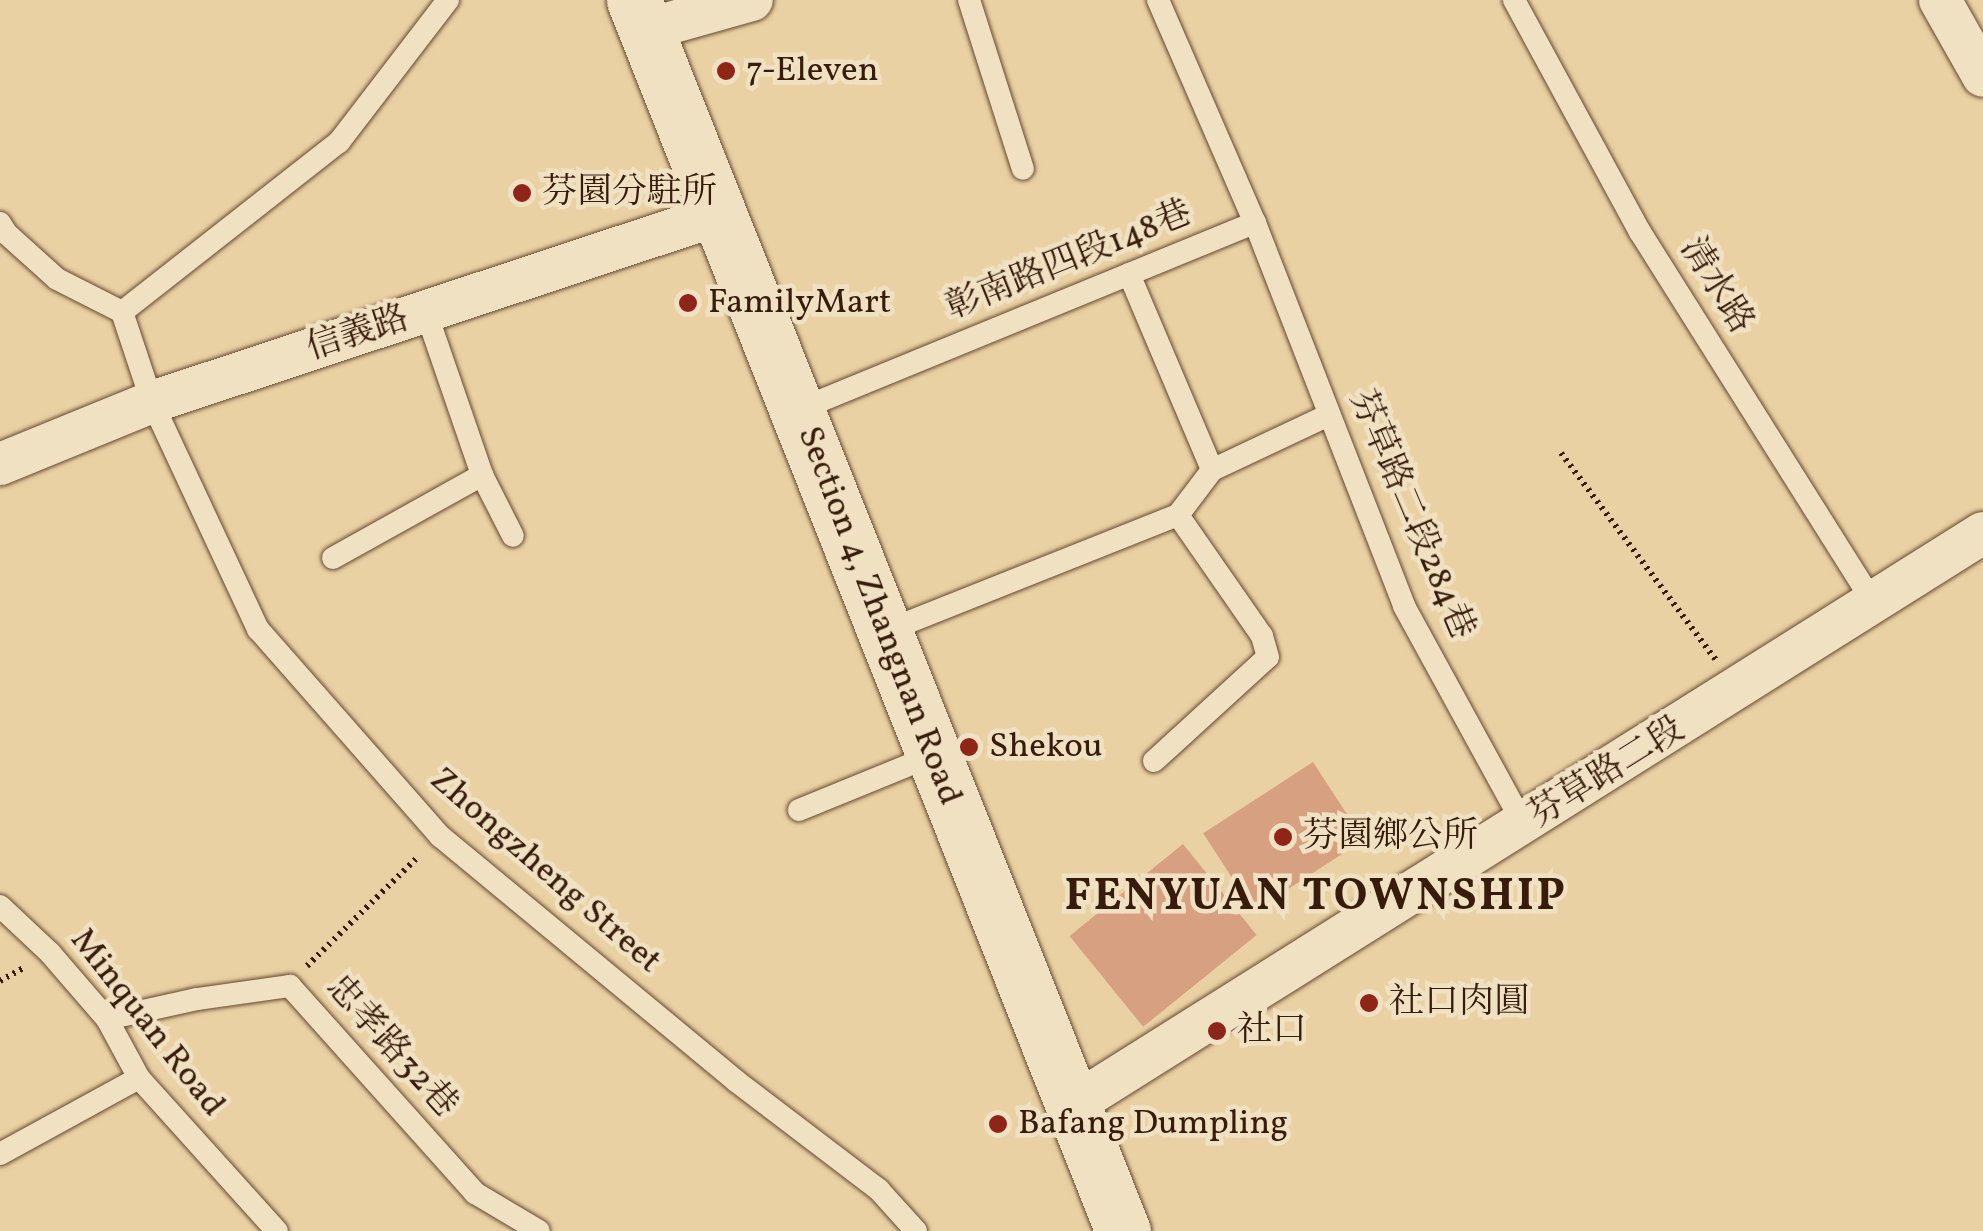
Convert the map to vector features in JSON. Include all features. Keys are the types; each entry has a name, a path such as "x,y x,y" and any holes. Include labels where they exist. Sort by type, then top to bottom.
{"street":[{"path":"640,15 752,0"},
{"path":"1940,0 1983,76"},
{"name":"Section 4, Zhangnan Road","path":"640,15 1124,1231"},
{"name":"信義路","path":"0,464 152,402 720,214"},
{"name":"芬草路二段","path":"1076,1103 1983,534"}],"lane":[{"path":"0,222 7,234 56,279 122,312 340,142 448,0"},
{"path":"969,0 1023,169"},
{"name":"芬草路二段284巷","path":"1158,0 1254,223 1404,606 1524,825"},
{"name":"清水路","path":"1514,0 1640,232 1872,601"},
{"name":"彰南路四段148巷","path":"798,410 1254,223"},
{"path":"1128,274 1212,470"},
{"name":"Zhongzheng Street","path":"122,312 152,402 258,629 440,836 736,1081 880,1190 916,1231"},
{"path":"426,312 482,475 513,536"},
{"path":"884,632 1178,515 1212,470 1329,415"},
{"path":"333,558 482,475"},
{"path":"1154,762 1268,658 1262,636 1178,515"},
{"path":"799,810 934,755"},
{"name":"Minquan Road","path":"0,906 50,953 107,1018 139,1078 277,1231"},
{"name":"忠孝路32巷","path":"107,1018 197,999 290,986 475,1193 539,1231"},
{"path":"0,1154 139,1078"}],"path":[{"path":"1560,452 1738,690"},
{"path":"290,986 372,898 440,836"}],"building":[{"name":"芬園鄉公所","path":"1313,762 1364,840 1254,911 1203,833"},
{"path":"1183,844 1257,935 1143,1027 1070,936"}],"place":[{"name":"7-Eleven","path":"726,71"},
{"name":"芬園分駐所","path":"522,193"},
{"name":"FamilyMart","path":"688,303"},
{"name":"Shekou","path":"969,747"},
{"name":"芬園鄉公所","path":"1283,837"},
{"name":"社口肉圓","path":"1369,1003"},
{"name":"社口","path":"1217,1031"},
{"name":"Bafang Dumpling","path":"998,1124"}],"district":[{"name":"FENYUAN TOWNSHIP","path":"1316,898"}]}
